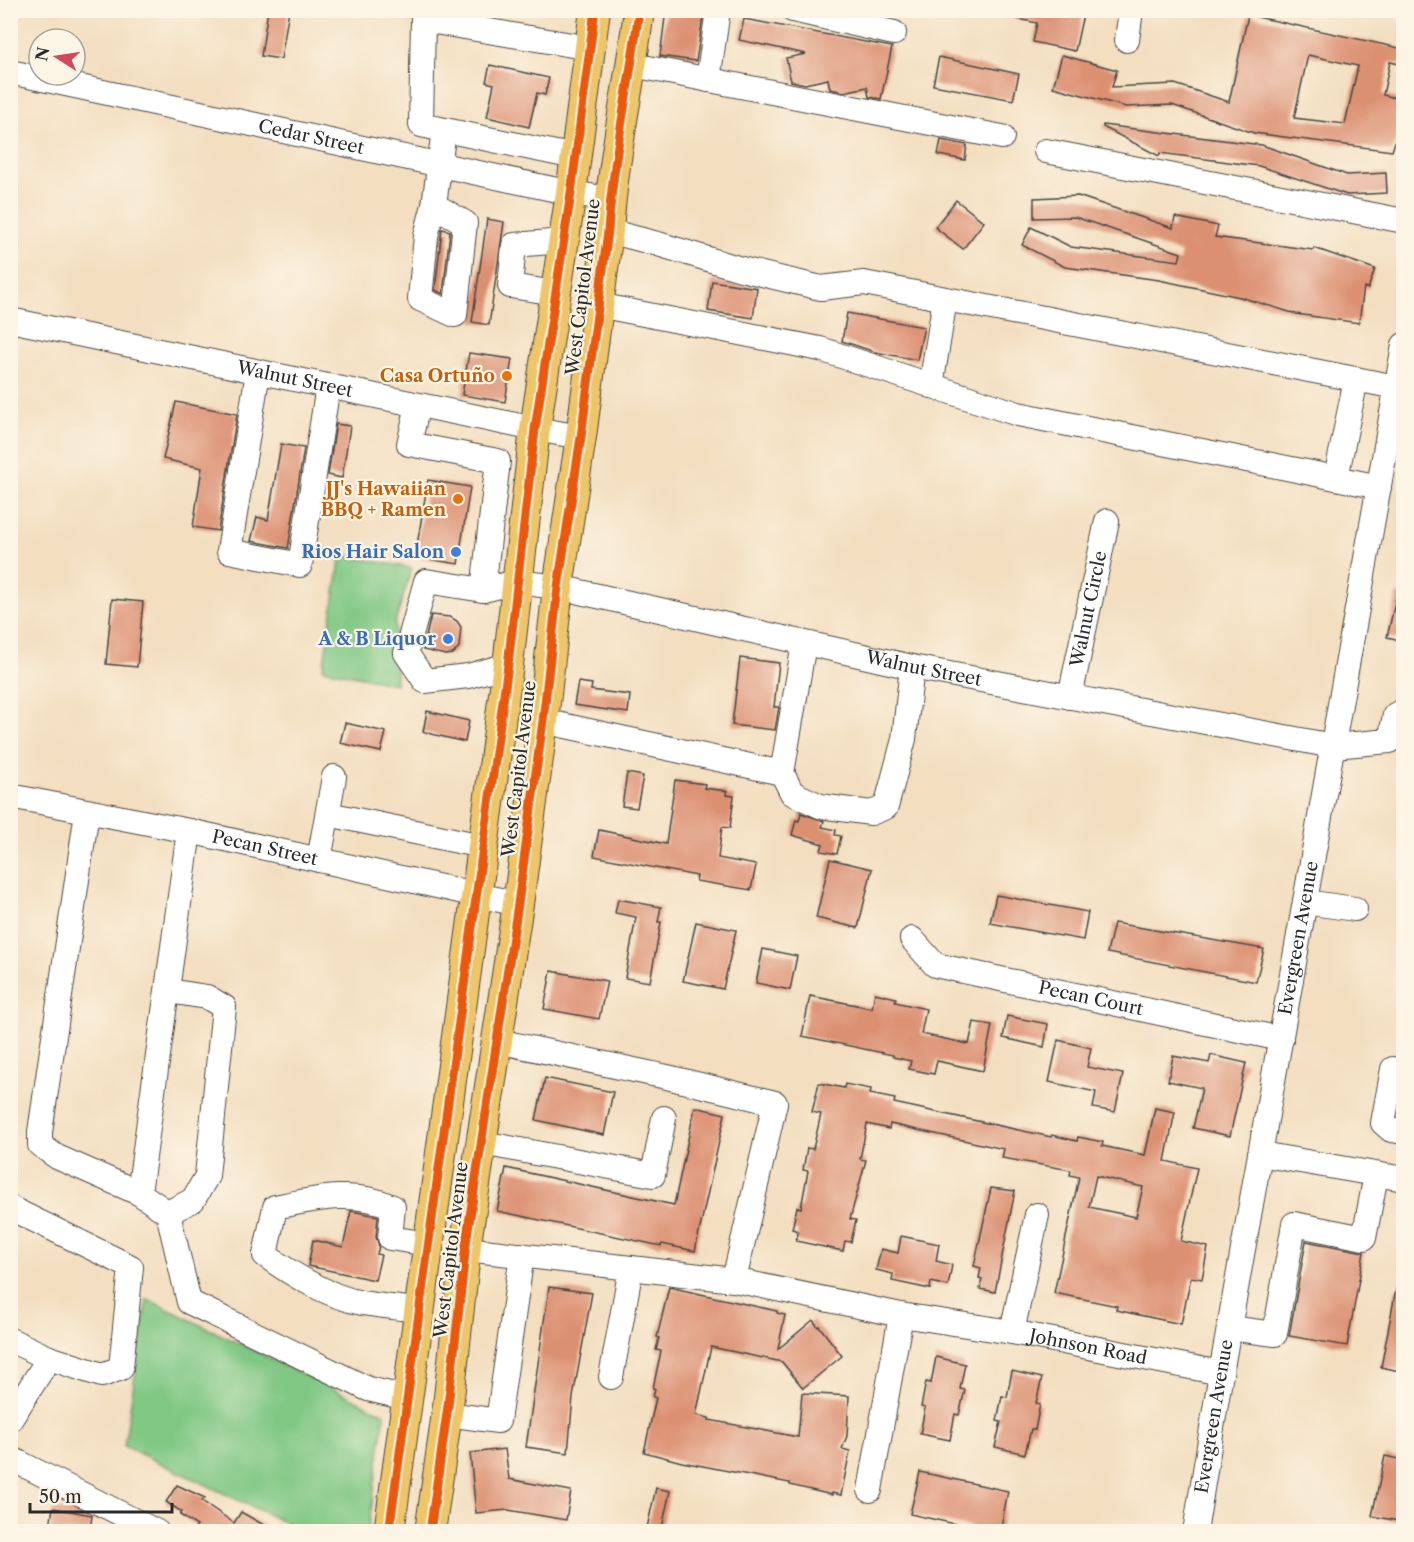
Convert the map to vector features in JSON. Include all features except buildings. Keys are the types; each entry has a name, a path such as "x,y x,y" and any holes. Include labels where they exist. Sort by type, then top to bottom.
{"main road":[{"name":"West Capitol Avenue","path":"389,1532 508,664 535,429 571,193 595,10"},
{"name":"West Capitol Avenue","path":"430,1532 447,1414 466,1249 543,721 558,587 581,436 608,231 610,199 633,65 639,10"},
{"path":"450,1080 462,1095 462,1114 450,1200 455,1230 466,1249"},
{"path":"428,1244 437,1253 441,1263 438,1316 445,1340 454,1355"}],"street":[{"path":"708,80 718,10"},
{"path":"793,10 894,33"},
{"path":"1127,40 1131,10"},
{"path":"575,157 421,125 423,15 590,48"},
{"path":"633,65 1002,137"},
{"name":"Cedar Street","path":"10,72 571,193 610,199"},
{"path":"434,205 444,130"},
{"path":"1046,151 1404,221"},
{"path":"608,231 741,269 821,288 864,283 1396,387"},
{"path":"556,293 510,286 514,245 563,241"},
{"path":"931,386 945,299"},
{"path":"598,305 820,349 1018,414 1379,487"},
{"name":"Walnut Street","path":"10,320 535,429 581,436"},
{"name":"Evergreen Avenue","path":"1195,1532 1221,1373 1404,345"},
{"path":"258,372 230,551 300,565 328,386"},
{"path":"1336,478 1356,379"},
{"path":"418,405 410,444 498,461 483,590"},
{"name":"Walnut Circle","path":"1070,697 1107,522"},
{"path":"508,664 468,676 425,681 406,653 426,581 483,590 517,582"},
{"name":"Walnut Street","path":"517,582 558,587 912,667 1333,746 1390,741 1395,715 1404,710"},
{"path":"804,644 782,773 792,793 820,806 871,813 886,807 904,739 912,667"},
{"path":"543,721 782,773"},
{"path":"319,860 334,777"},
{"name":"Pecan Street","path":"10,796 189,831 518,904"},
{"path":"87,812 40,1132 40,1145 57,1158 139,1193 168,1213 189,1302 368,1389 407,1398"},
{"path":"328,814 482,846"},
{"path":"139,1193 189,831"},
{"path":"1305,902 1355,909"},
{"name":"Pecan Court","path":"912,939 935,964 1281,1039"},
{"path":"168,991 207,997 224,1007 207,1176 193,1200 168,1213"},
{"path":"497,1041 667,1077 775,1103 734,1280"},
{"path":"1393,1070 1383,1123 1391,1130 1404,1132"},
{"path":"482,1143 653,1175 664,1118"},
{"path":"1260,1154 1404,1179"},
{"path":"1229,1328 1275,1334 1294,1224 1364,1238 1376,1174"},
{"path":"419,1310 360,1303 322,1288 284,1269 265,1255 275,1207 333,1196 381,1201 393,1207 390,1238 428,1244"},
{"path":"10,1208 131,1267 121,1368 102,1375 49,1358 10,1340"},
{"path":"1012,1332 1037,1215"},
{"name":"Johnson Road","path":"466,1249 734,1280 902,1316 1012,1332 1221,1373"},
{"path":"447,1414 498,1422 522,1255"},
{"path":"611,1377 631,1268"},
{"path":"870,1490 902,1316"},
{"path":"10,1420 49,1358"},
{"path":"10,1458 157,1532"}],"green space":[{"path":"341,555 412,568 395,623 396,684 323,669"},
{"path":"147,1299 385,1414 368,1531 303,1531 124,1446"}],"cycle path":[{"path":"389,1532 508,665 535,429 571,193 595,10"},
{"path":"430,1532 448,1406 467,1236 518,904 543,721 558,587 581,437 614,176 639,10"}],"place":[{"name":"Casa Ortuño","path":"507,376"},
{"name":"JJ's Hawaiian BBQ + Ramen","path":"458,499"},
{"name":"Rios Hair Salon","path":"456,552"},
{"name":"A & B Liquor","path":"448,639"}]}
